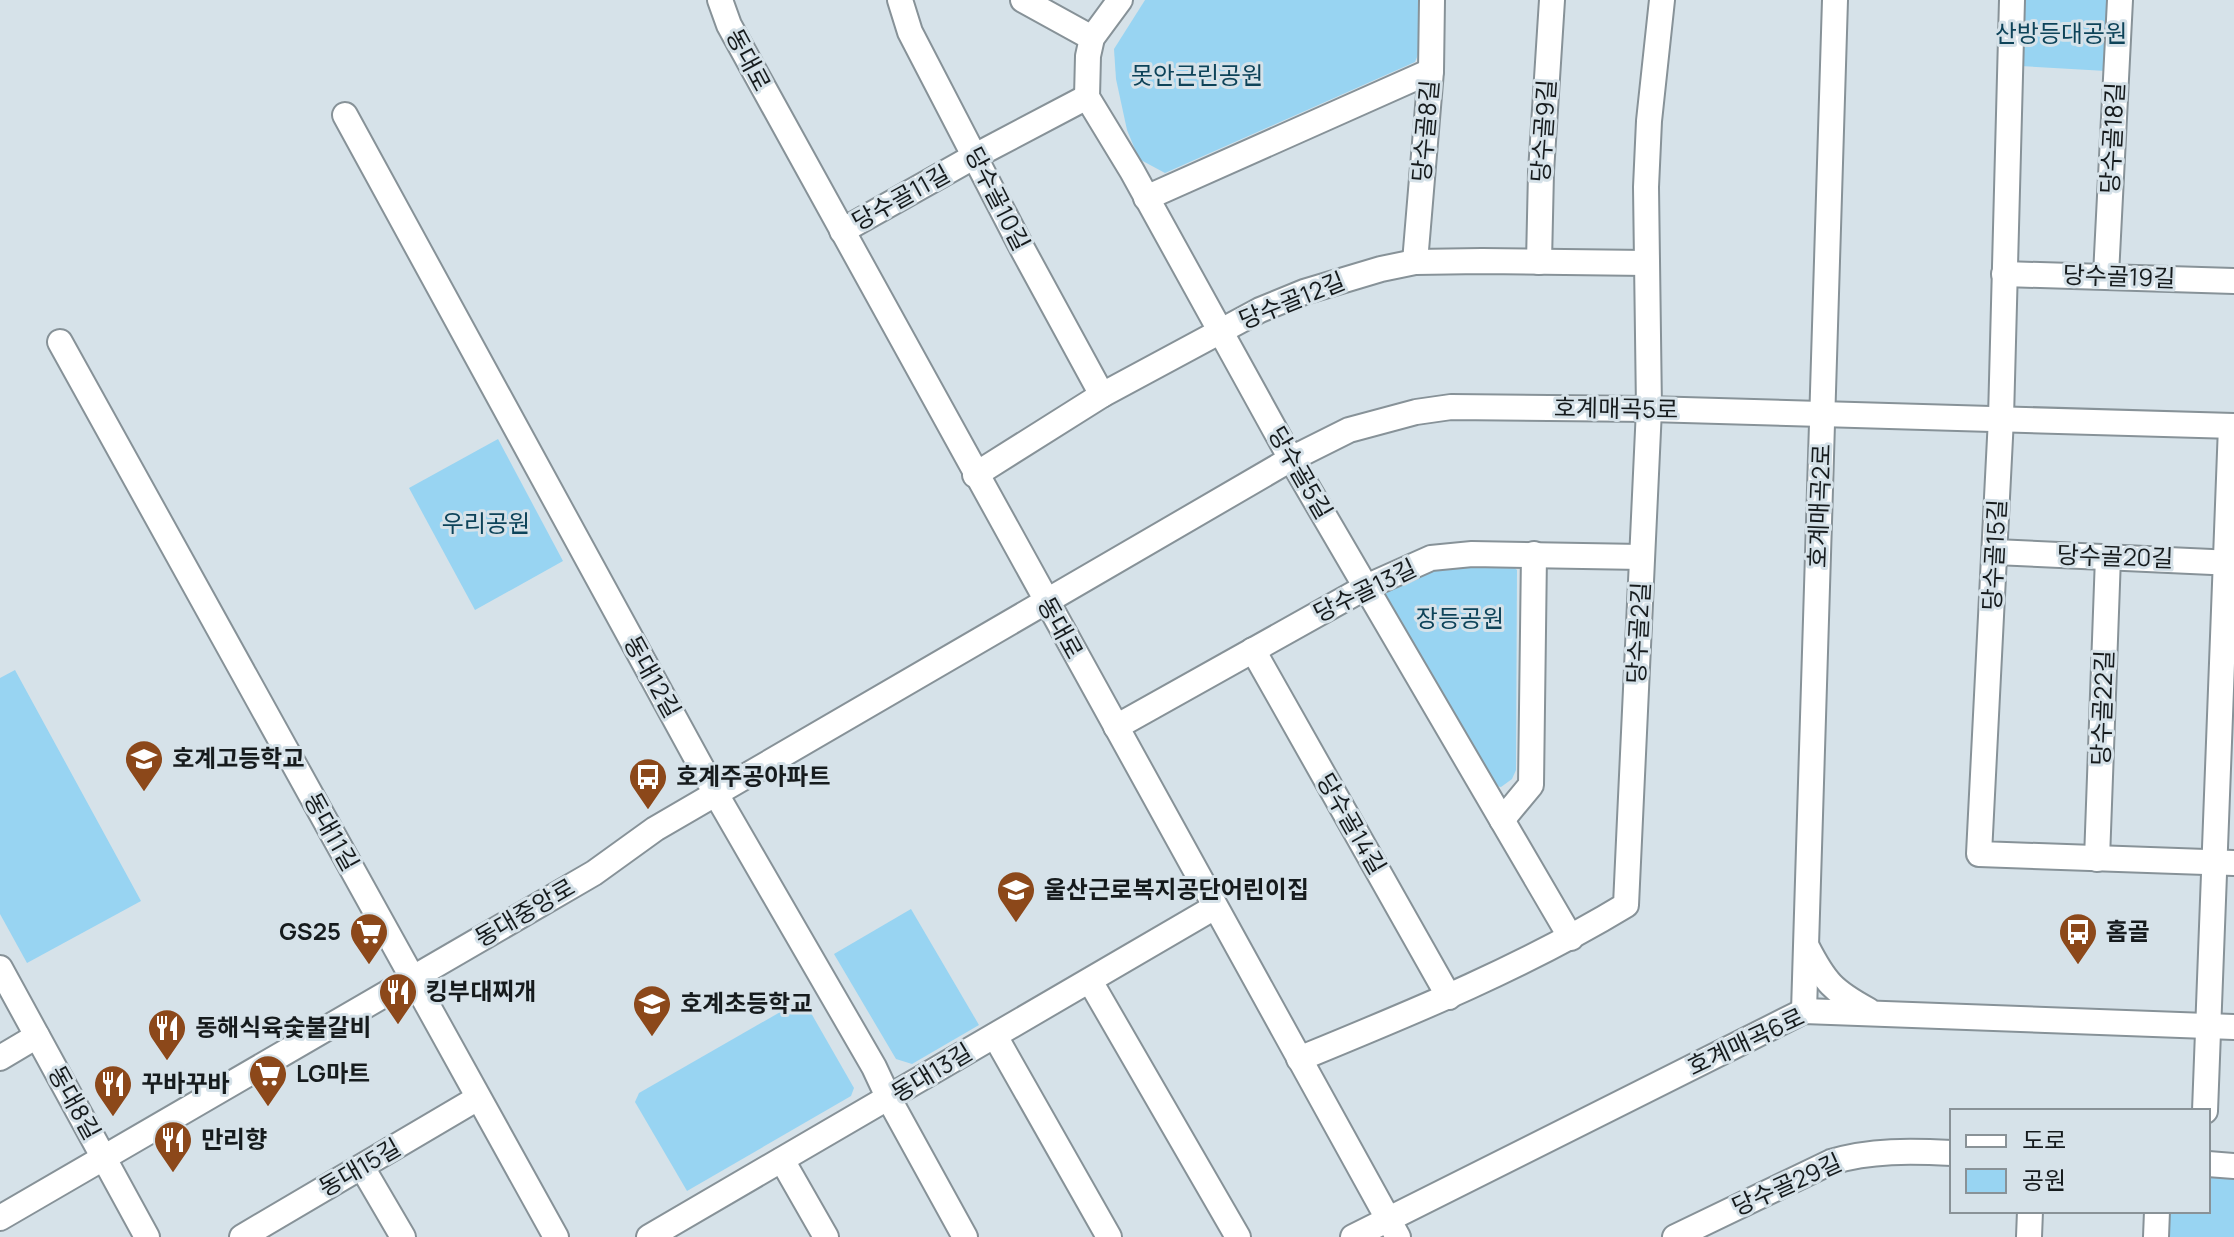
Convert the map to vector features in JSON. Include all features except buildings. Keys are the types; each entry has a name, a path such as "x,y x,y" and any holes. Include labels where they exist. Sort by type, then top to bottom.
{"street":[{"name":"동대로","path":"720,0 729,25 975,475 1393,1227"},
{"name":"당수골10길","path":"900,0 910,32 1102,395"},
{"path":"1023,0 1092,38"},
{"path":"1087,97 1088,56 1092,38 1120,0"},
{"name":"당수골8길","path":"1415,262 1431,71 1432,0"},
{"name":"당수골9길","path":"1539,262 1541,172 1552,0"},
{"name":"당수골2길","path":"1299,1059 1449,997 1571,938 1626,905 1649,409 1646,187 1649,121 1662,0"},
{"name":"호계매곡2로","path":"1804,1011 1835,0"},
{"name":"당수골15길","path":"2012,0 2001,418 1979,854 2224,863"},
{"name":"당수골18길","path":"2106,275 2120,0"},
{"path":"1146,198 1431,71"},
{"name":"당수골11길","path":"842,231 1087,97"},
{"name":"당수골5길","path":"1087,97 1291,459 1571,938"},
{"name":"동대12길","path":"345,115 716,794 866,1053 965,1237"},
{"name":"당수골12길","path":"975,475 1102,395 1260,310 1304,292 1415,262 1647,263"},
{"name":"당수골19길","path":"2004,274 2234,281"},
{"name":"동대11길","path":"60,342 556,1237"},
{"name":"호계매곡5로","path":"1046,603 1291,459 1349,430 1416,412 1451,407 1649,409 2232,426"},
{"path":"2205,1109 2209,1026 2224,863 2232,426"},
{"name":"당수골20길","path":"1995,552 2229,562"},
{"name":"당수골13길","path":"1116,727 1366,587 1431,558 1472,554 1642,557"},
{"path":"1502,820 1531,785 1534,554"},
{"name":"당수골22길","path":"2097,859 2108,557"},
{"name":"동대중앙로","path":"0,1218 594,873 655,829 1046,603"},
{"name":"당수골14길","path":"1253,650 1449,997"},
{"name":"동대13길","path":"649,1237 682,1229 782,1160 1215,907"},
{"path":"1806,944 1821,975 1841,996 1874,1014"},
{"name":"동대8길","path":"0,968 147,1237"},
{"path":"1090,981 1238,1237"},
{"name":"호계매곡6로","path":"1393,1227 1804,1011 2234,1027"},
{"path":"0,1058 37,1036"},
{"path":"995,1036 1109,1237"},
{"name":"동대15길","path":"242,1237 268,1231 362,1167 478,1098"},
{"name":"당수골29길","path":"1675,1237 1831,1162 1859,1154 1950,1153"},
{"path":"782,1160 826,1237"},
{"path":"2210,1164 2234,1166"},
{"path":"362,1167 403,1237"},
{"path":"2029,1237 2030,1213"},
{"path":"2156,1237 2157,1213"},
{"path":"1353,1237 1393,1227"}],"green space":[{"name":"못안근린공원","path":"1145,0 1419,0 1420,50 1415,62 1165,173 1139,159 1127,130 1116,79 1114,49"},
{"name":"산방등대공원","path":"2023,0 2109,0 2106,71 2020,66"},
{"name":"우리공원","path":"498,439 563,561 475,610 409,488"},
{"name":"장등공원","path":"1504,559 1517,570 1516,770 1512,779 1501,787 1491,785 1383,598 1384,584 1408,573"},
{"path":"15,670 141,901 27,963 0,914 0,678"},
{"path":"911,909 979,1025 912,1064 896,1059 834,954"},
{"path":"803,999 854,1088 851,1096 687,1191 635,1102 639,1093"},
{"path":"2210,1177 2234,1178 2234,1237 2166,1237 2167,1213 2210,1213"}],"place":[{"name":"호계고등학교","path":"144,793"},
{"name":"호계주공아파트","path":"648,811"},
{"name":"울산근로복지공단어린이집","path":"1016,924"},
{"name":"GS25","path":"369,966"},
{"name":"홈골","path":"2078,966"},
{"name":"킹부대찌개","path":"398,1026"},
{"name":"호계초등학교","path":"652,1038"},
{"name":"동해식육숯불갈비","path":"167,1062"},
{"name":"LG마트","path":"268,1108"},
{"name":"꾸바꾸바","path":"113,1118"},
{"name":"만리향","path":"173,1174"}]}
